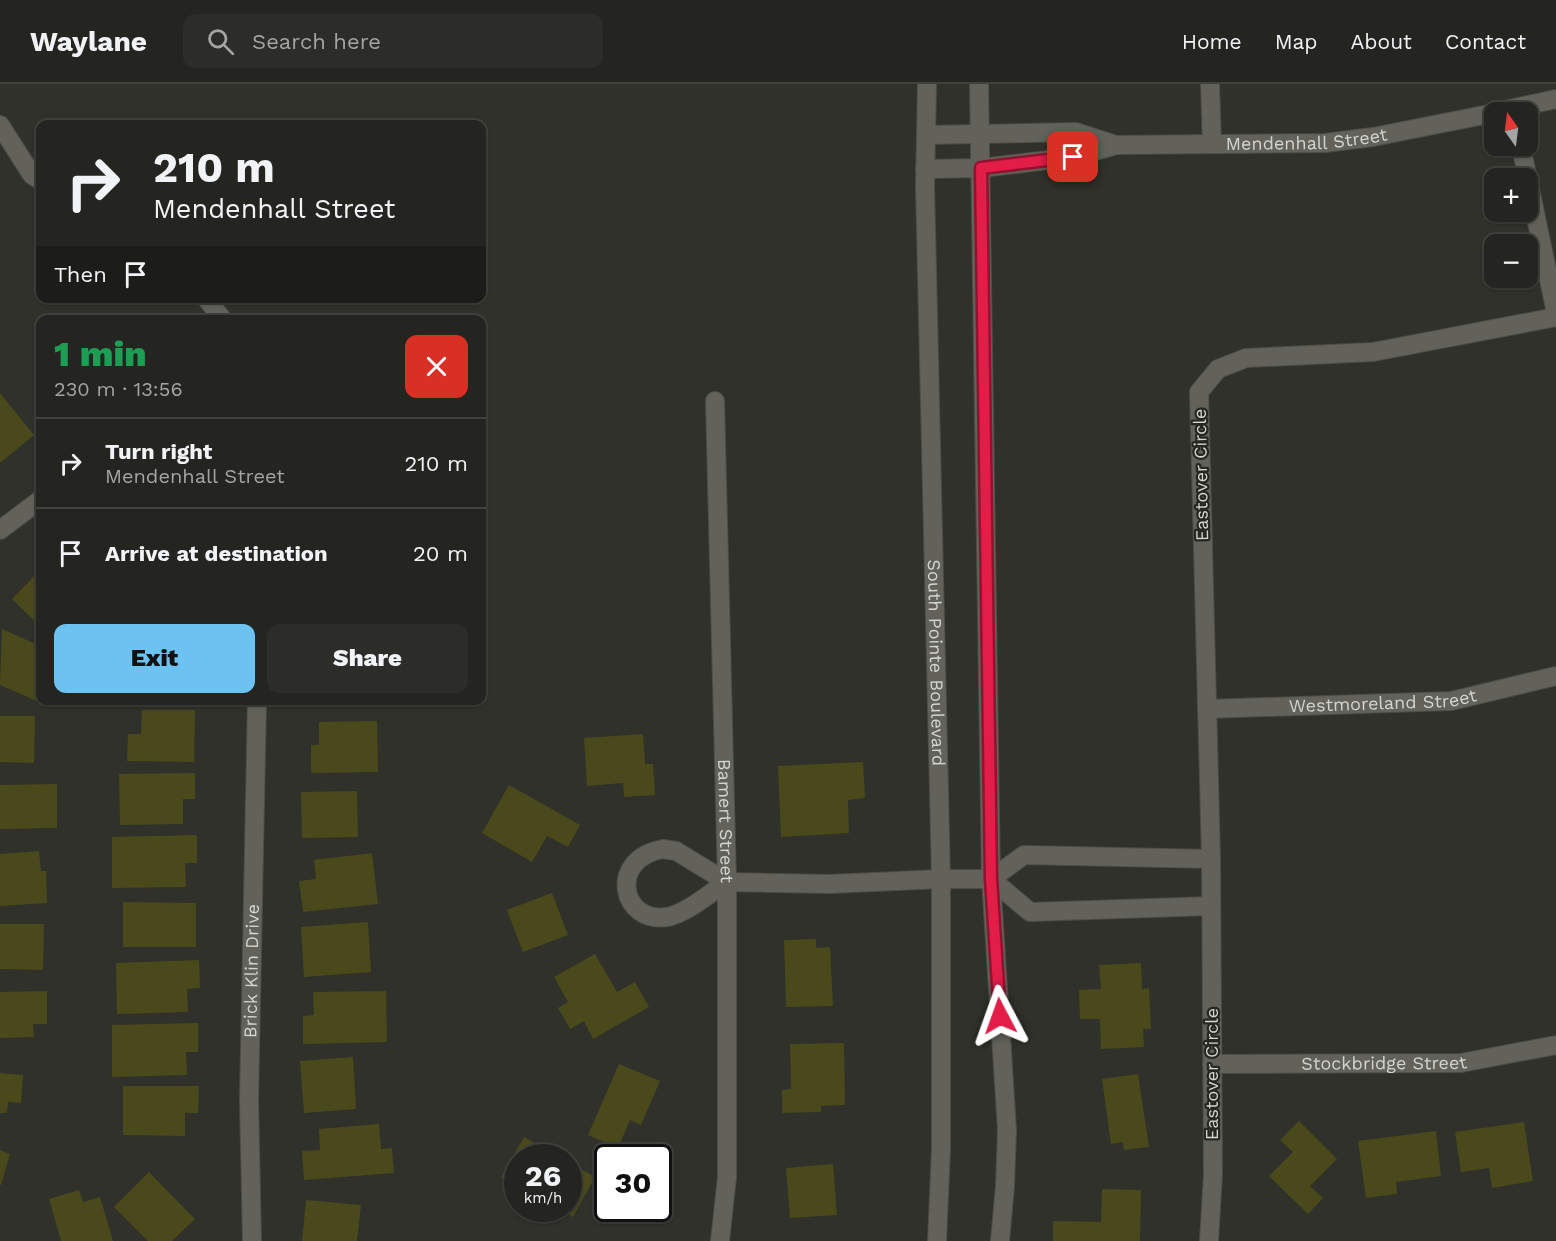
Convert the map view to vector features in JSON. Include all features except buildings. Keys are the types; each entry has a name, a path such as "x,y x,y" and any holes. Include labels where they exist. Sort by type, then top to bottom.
{"street":[{"name":"South Pointe Boulevard","path":"927,84 925,169 941,879 941,1137 937,1241"},
{"path":"979,84 991,879 1007,1130 1000,1241"},
{"path":"1210,84 1212,144"},
{"name":"Mendenhall Street","path":"1538,104 1556,99"},
{"name":"Mendenhall Street","path":"925,169 981,168 1073,157 1116,145 1325,143 1373,137 1484,116"},
{"path":"0,125 32,175 36,178"},
{"name":"Mendenhall Street","path":"926,135 1076,132 1116,145"},
{"name":"Eastover Circle","path":"1209,1241 1213,1174 1211,859 1199,392 1218,369 1246,358 1373,352 1556,315 1523,156"},
{"path":"210,303 219,315"},
{"name":"Bamert Street","path":"715,401 727,882 727,1177 720,1241"},
{"path":"0,530 36,503"},
{"name":"Westmoreland Street","path":"1207,709 1451,701 1556,676"},
{"name":"Brick Klin Drive","path":"252,1241 249,1100 257,705"},
{"path":"727,882 681,912 663,917 646,914 636,907 625,887 627,876 641,857 652,851 663,849 676,851 727,882 829,884 991,879 1024,855 1211,859"},
{"path":"991,879 1030,912 1211,906"},
{"name":"Stockbridge Street","path":"1212,1064 1461,1063 1556,1045"}],"route":[{"path":"1000,1016 991,879 981,168 1073,157"}]}
